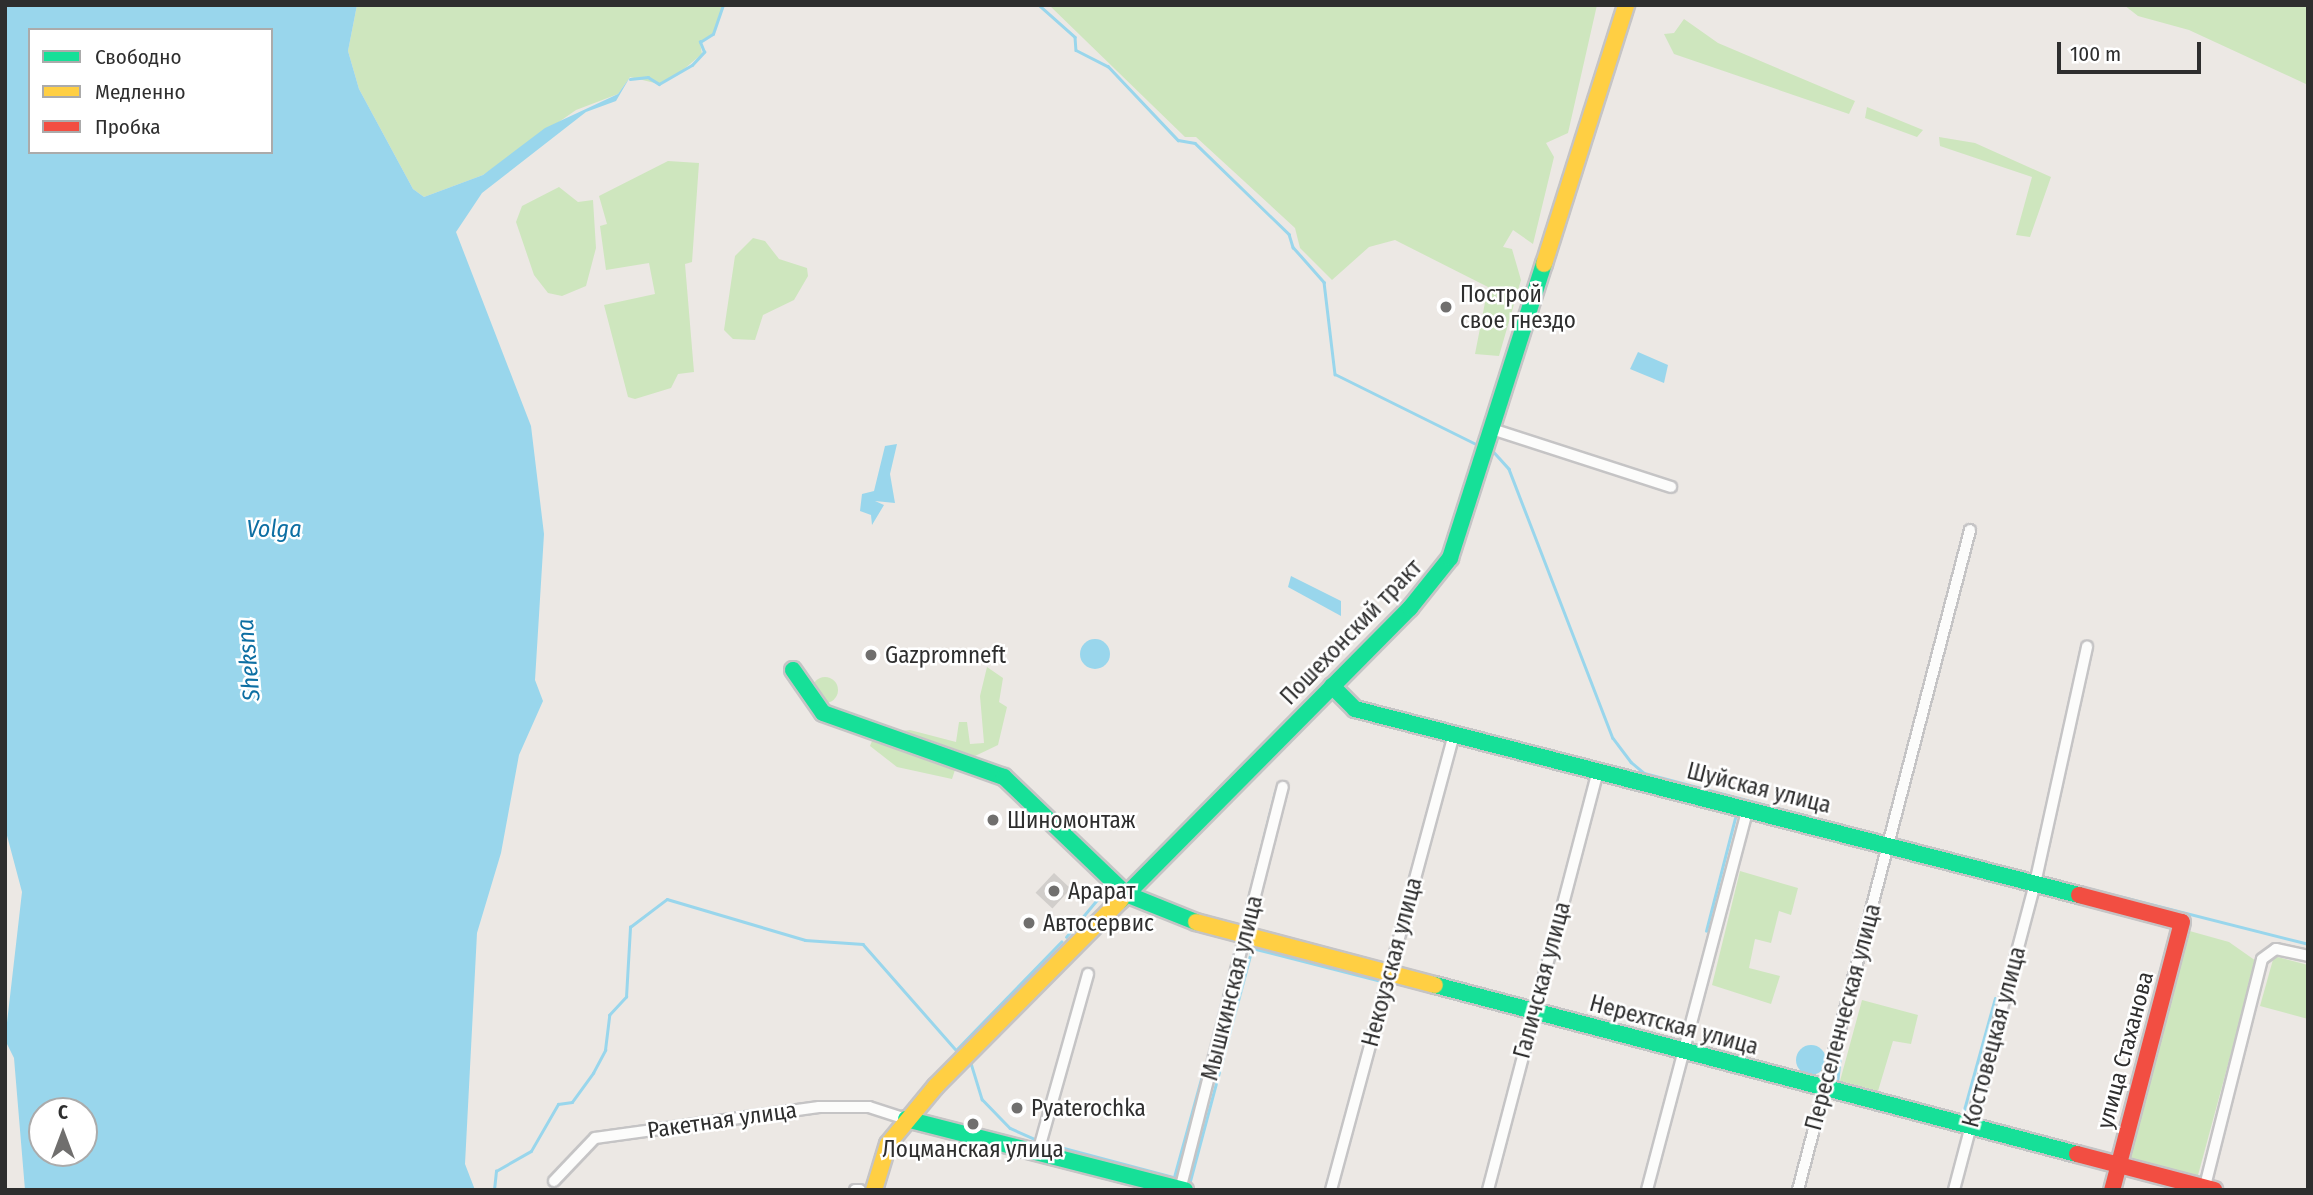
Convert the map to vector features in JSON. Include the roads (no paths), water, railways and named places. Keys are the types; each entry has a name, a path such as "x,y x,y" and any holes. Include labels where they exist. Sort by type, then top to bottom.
{"street":[{"name":"Пошехонский тракт","path":"868,1189 882,1155 906,1119 1410,608 1450,558 1495,430 1626,5"},
{"path":"1495,430 1671,487"},
{"name":"Переселенческая улица","path":"1798,1190 1970,530"},
{"name":"Костовецкая улица","path":"1954,1190 2036,878 2087,647"},
{"name":"Нерехтская улица","path":"793,670 823,713 1004,777 1126,894 1173,916 2208,1189"},
{"name":"Шуйская улица","path":"1332,686 1355,709 1748,809 1889,840 2036,878 2182,922"},
{"name":"Некоузская улица","path":"1331,1190 1454,734"},
{"name":"Галичская улица","path":"1488,1190 1598,771"},
{"name":"Мышкинская улица","path":"1182,1189 1283,787"},
{"path":"1647,1190 1748,809"},
{"name":"улица Стаханова","path":"2112,1190 2182,922"},
{"path":"2208,1189 2267,951 2308,956"},
{"path":"1038,1152 1088,974"},
{"name":"Ракетная улица","path":"554,1181 595,1138 819,1107 869,1107 906,1119"},
{"path":"906,1119 1182,1189"},
{"path":"855,1190 868,1189"}],"water":[{"name":"Volga","path":"5,5 357,5 348,51 359,89 413,189 424,197 483,175 545,128 618,94 630,77 616,101 586,112 482,193 456,232 531,426 544,534 535,680 543,701 519,755 501,853 477,933 465,1164 475,1190 25,1190 14,1058 5,1040 22,892 5,828"},
{"path":"1638,352 1668,365 1664,383 1630,369"},
{"path":"897,444 890,474 895,503 875,501 884,505 872,525 871,515 860,511 862,494 874,491 885,446"},
{"path":"1291,576 1341,601 1341,616 1288,587"},
{"path":"1095,639 1106,643 1110,654 1106,665 1095,669 1084,665 1080,654 1084,643"},
{"path":"1811,1045 1817,1046 1825,1054 1825,1066 1817,1074 1811,1075 1805,1074 1797,1066 1796,1060 1797,1054 1805,1046"}],"waterway":[{"path":"630,79 648,77 659,84 692,65 704,52 700,42 713,34 723,5"},
{"path":"1039,5 1075,37 1076,50 1108,66 1178,140 1195,143 1289,234 1293,247 1324,282 1335,374 1476,444"},
{"path":"1493,451 1509,469 1613,738 1631,762 1644,773 1888,837"},
{"path":"1241,927 1275,792"},
{"path":"1706,931 1736,814"},
{"path":"1894,838 2034,875"},
{"path":"2040,876 2308,944"},
{"path":"1066,937 1101,895"},
{"path":"494,1190 496,1171 531,1151 558,1104 572,1102 593,1073 605,1050 609,1015 626,997 630,927 667,899 805,940 863,944 957,1051"},
{"path":"956,1050 1061,942"},
{"path":"1190,1181 1252,948 1378,980"},
{"path":"1962,1117 1995,998"},
{"path":"1837,1084 1840,1054"},
{"path":"971,1063 982,1099 1010,1128 1037,1140"},
{"path":"1045,1143 1174,1177 1202,1075"},
{"path":"487,1190 492,1190"}],"place":[{"name":"Построй свое гнездо","path":"1446,307"},
{"name":"Gazpromneft","path":"871,655"},
{"name":"Шиномонтаж","path":"993,820"},
{"name":"Арарат","path":"1054,891"},
{"name":"Автосервис","path":"1029,923"},
{"name":"Pyaterochka","path":"1017,1108"},
{"name":"Лоцманская улица","path":"973,1124"}],"water label":[{"name":"Sheksna","path":"249,660"}]}
